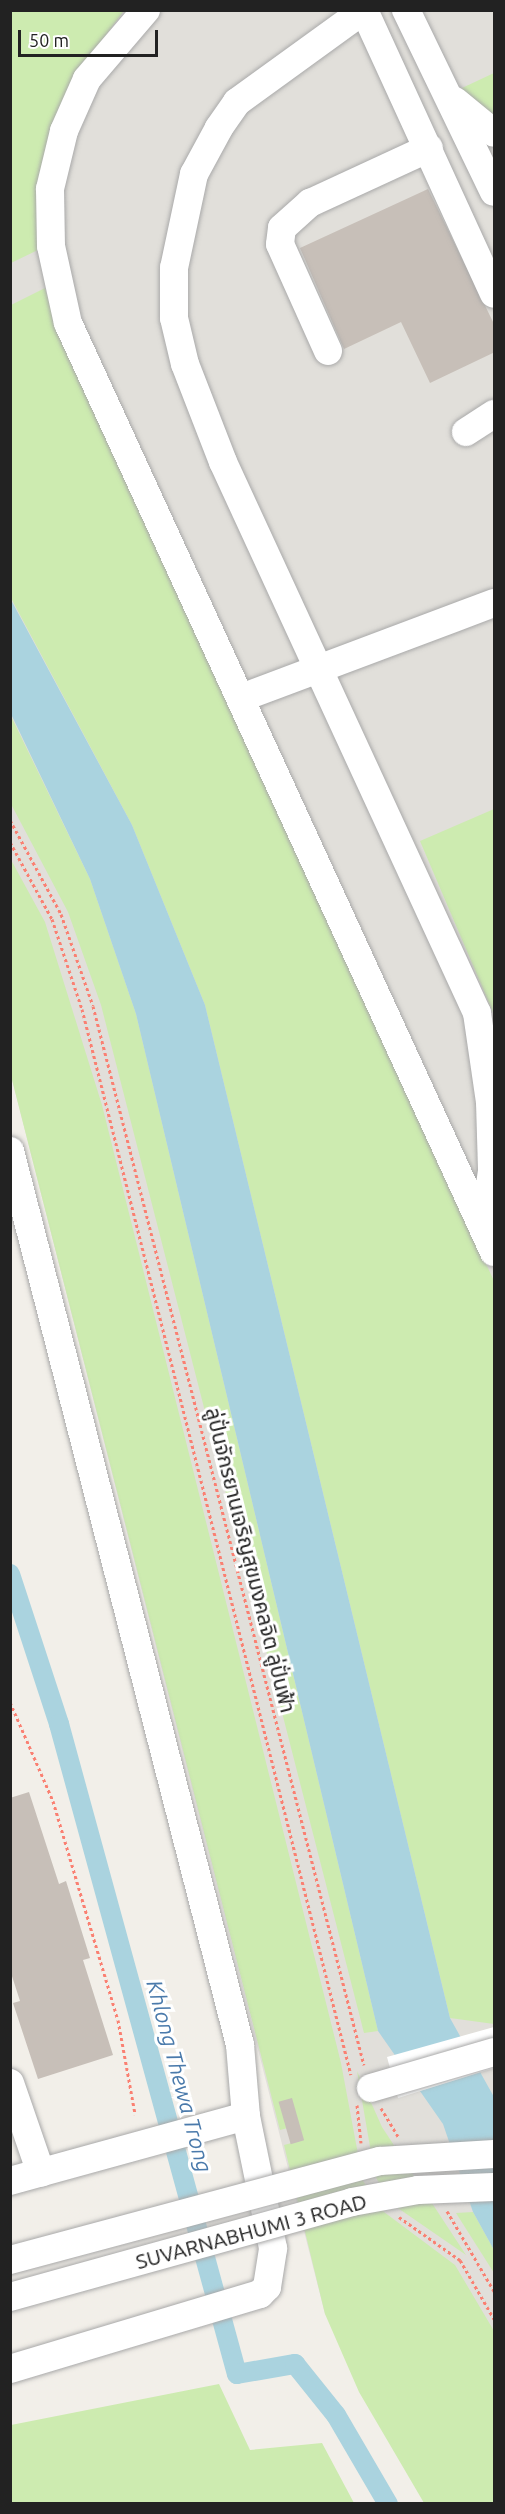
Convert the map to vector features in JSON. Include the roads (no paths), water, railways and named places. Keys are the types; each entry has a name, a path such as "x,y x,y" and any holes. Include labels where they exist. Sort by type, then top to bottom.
{"street":[{"path":"146,10 87,79 64,131 50,189 51,246 68,323 495,1252"},
{"path":"484,1224 492,1171 490,1102 477,1012 198,400 174,318 174,268 194,174 231,111 364,10 495,294"},
{"path":"406,10 495,192"},
{"path":"446,94 495,133"},
{"path":"328,351 280,244 282,228 310,203 429,148"},
{"path":"466,432 495,414"},
{"path":"241,698 323,670 495,603"},
{"path":"10,1150 240,2045 246,2116 273,2248 267,2288 250,2296 10,2369"},
{"path":"368,2086 495,2052"},
{"path":"12,2093 41,2173"},
{"path":"10,2181 217,2126 246,2116"},
{"name":"SUVARNABHUMI 3 ROAD","path":"10,2260 380,2161 495,2154"},
{"name":"SUVARNABHUMI 3 ROAD","path":"10,2297 352,2202 418,2190 495,2187"}],"water":[{"path":"10,598 132,825 205,1005 450,2018 494,2097 494,2250 473,2212 443,2124 378,2031 136,1014 90,879 11,714"}],"waterway":[{"name":"Khlong Thewa Trong","path":"10,1574 59,1724 237,2374 295,2364 336,2415 388,2504"}]}
